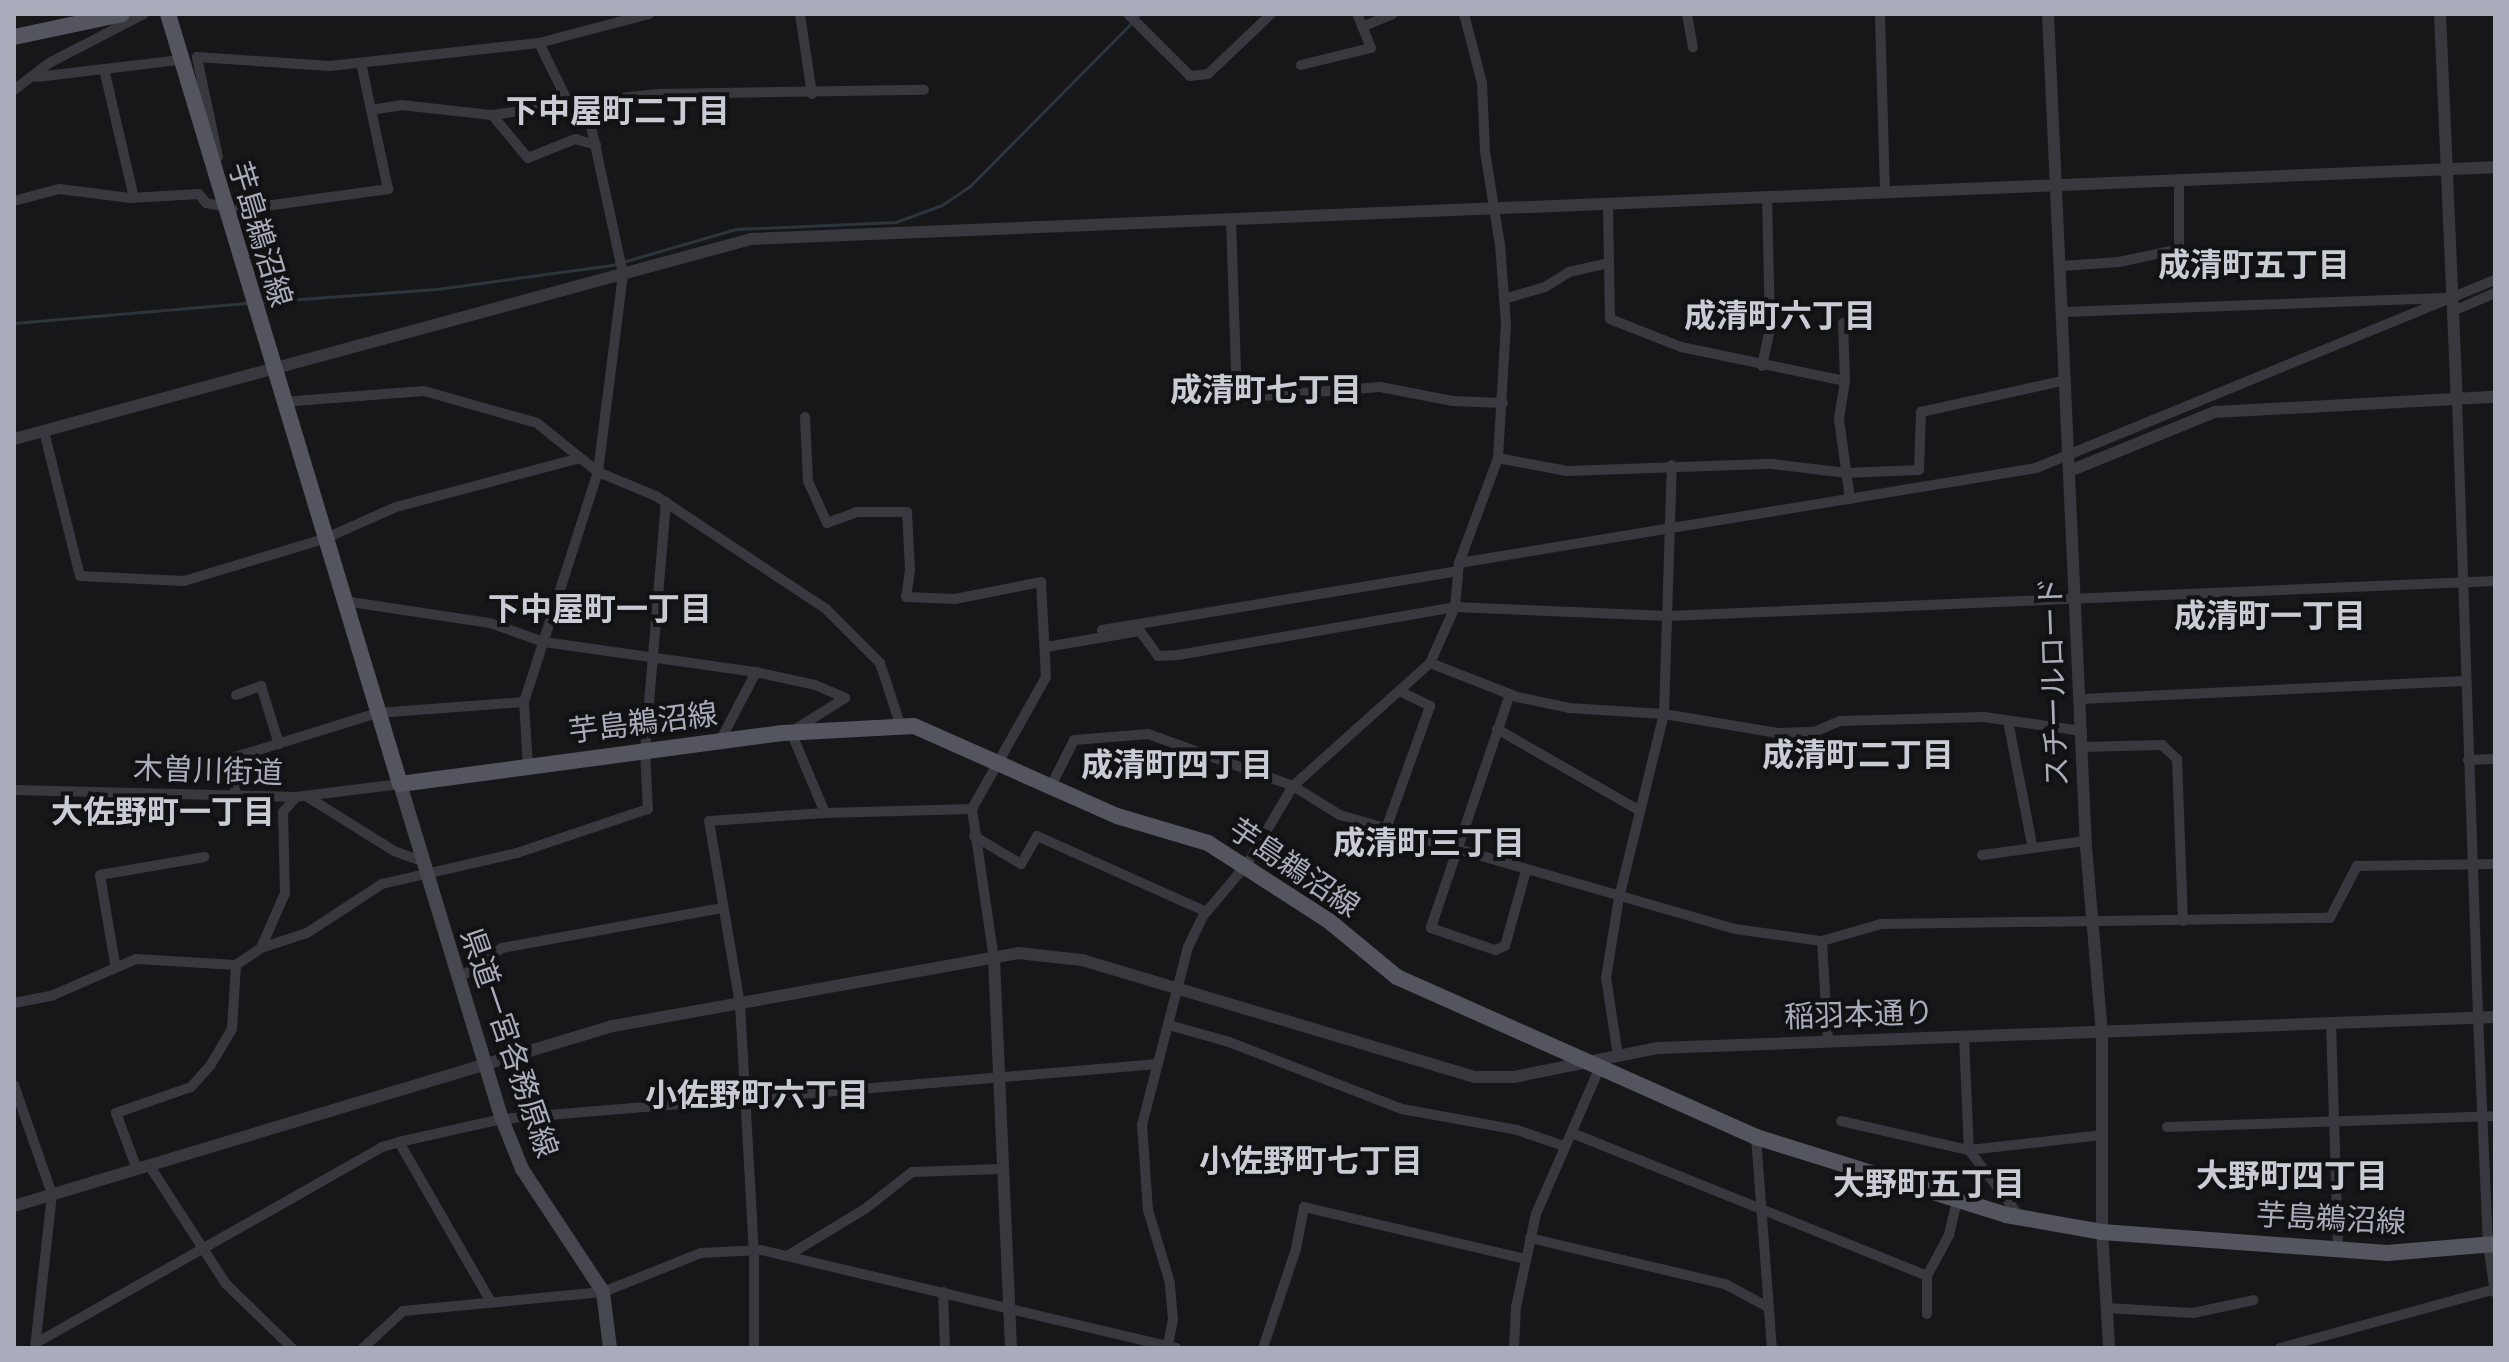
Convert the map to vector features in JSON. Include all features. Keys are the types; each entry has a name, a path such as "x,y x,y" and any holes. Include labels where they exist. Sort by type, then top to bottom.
{"main road":[{"path":"14,37 122,14"},
{"name":"芋島鵜沼線","path":"168,14 251,303 400,784 791,732 900,724 996,760 1117,816 1193,836 1247,864 1329,921 1397,977 1756,1137 2021,1218 2102,1232 2338,1252 2387,1253 2492,1244"},
{"name":"県道一宮各務原線","path":"400,784 502,1119 522,1169 603,1292 610,1348"}],"street":[{"path":"14,90 37,77 49,63 144,14"},
{"path":"225,210 197,57 330,66 394,55 539,43 649,14"},
{"path":"800,14 812,94"},
{"path":"1132,18 1190,76 1208,74 1271,14"},
{"path":"1301,65 1371,48 1357,14"},
{"path":"1362,27 1392,14"},
{"path":"363,1348 403,1311 603,1292 701,1253 754,1251 787,1256 1173,1347 1170,1283 1148,1210 1142,1164 1142,1125 1188,947 1207,912 1247,864 1293,786 1430,663 1455,607 1458,567 1498,458 1503,403 1504,299 1482,83 1464,14"},
{"path":"1687,14 1693,47"},
{"path":"1880,14 1885,193"},
{"name":"スチールロード","path":"2048,14 2072,470 2085,841 2095,923 2102,1033 2102,1232 2109,1348"},
{"path":"2280,1348 2495,1290 2489,1116 2478,1017 2457,399 2440,14"},
{"path":"539,43 569,104"},
{"path":"37,77 172,61"},
{"path":"14,201 59,189 134,198 199,194 206,203 225,210 388,189 361,63"},
{"path":"104,69 134,198"},
{"path":"371,110 401,105 492,115 656,94 924,90"},
{"path":"528,767 524,702 598,472 623,274 622,258 586,103"},
{"path":"492,115 528,158 575,139 596,145"},
{"path":"14,439 751,239 2495,167"},
{"path":"2062,266 2119,262 2179,249 2179,179"},
{"path":"1762,366 1770,327 1767,198"},
{"path":"1608,205 1610,319 1681,347 1845,381"},
{"path":"1231,219 1237,398 1380,387 1453,401 1503,403"},
{"path":"1504,299 1545,287 1569,272 1609,263"},
{"path":"2063,312 2453,304 2495,280"},
{"path":"1104,637 1102,630 1669,529 2036,468 2453,304 2495,293"},
{"path":"1843,323 1845,381 1839,419 1850,499"},
{"path":"1498,458 1567,471 1672,465 1772,464 1846,473 1919,470 1921,412 2066,380"},
{"path":"282,402 424,391 537,423 598,472 666,502 826,609 880,663 900,724"},
{"path":"2072,470 2215,412 2495,397"},
{"path":"805,417 808,481 827,523 857,512 907,512 910,570 906,597 955,599 1041,582 1046,677 996,760 972,809 994,959 996,1079 1011,1348"},
{"path":"44,431 80,576 184,581 324,539 396,507 580,458"},
{"path":"1617,1075 1618,1056 1606,978 1619,898 1664,714 1672,465"},
{"path":"14,1003 51,996 115,964 180,958 236,965 261,948 307,933 382,884 423,867 517,853 648,809 645,751 666,502"},
{"path":"1046,647 1140,631 1158,656 1178,655 1455,607 1669,616 2495,581"},
{"path":"344,601 490,623 544,642 756,672 815,685 845,698 791,732 825,813"},
{"path":"1430,663 1510,694 1569,708 1664,714 1777,733 1814,732 1840,721 2008,721 2082,731"},
{"path":"720,741 756,672"},
{"path":"2081,699 2465,681"},
{"path":"236,695 261,686 279,744"},
{"path":"1386,829 1430,706 1399,691"},
{"path":"1510,694 1431,928 1495,950 1505,946 1526,871"},
{"path":"236,796 232,758 377,713 524,702"},
{"path":"2008,721 2032,845"},
{"path":"1497,729 1640,811"},
{"path":"1051,786 1074,740 1148,734 1293,786 1340,815 1735,929 1822,941 1881,924 2330,918 2357,866 2495,864"},
{"path":"2083,747 2162,745 2177,759 2183,921"},
{"path":"2468,760 2495,759"},
{"name":"木曽川街道","path":"14,790 301,797 400,784"},
{"path":"261,948 285,893 283,812 301,797 423,867"},
{"path":"754,1348 754,1251 740,1004 709,821 825,813 972,809"},
{"path":"974,836 1021,864 1037,836 1207,912"},
{"path":"1982,855 2032,845 2085,841"},
{"path":"115,964 100,875 204,857"},
{"path":"458,979 502,948 723,908"},
{"path":"1822,941 1828,1042"},
{"name":"稲羽本通り","path":"14,1206 613,1026 1018,953 1057,954 1474,1077 1514,1077 1594,1064 1658,1048 2495,1017"},
{"path":"236,965 232,1029 210,1066 191,1087 116,1113 143,1167 200,1249 251,1312 292,1348"},
{"path":"2331,1023 2338,1252"},
{"path":"1169,1025 1229,1042 1402,1109 1517,1130 1564,1146"},
{"path":"1964,1037 1969,1150 2021,1218"},
{"path":"35,1345 200,1249 399,1142 502,1119 1158,1064"},
{"path":"1514,1348 1530,1238 1564,1146 1572,1133 1594,1064"},
{"path":"14,1085 52,1194 35,1345"},
{"path":"2167,1127 2489,1116"},
{"path":"1841,1121 1969,1150 2102,1135"},
{"path":"1572,1133 1927,1276"},
{"path":"1756,1137 1772,1348"},
{"path":"399,1142 491,1302"},
{"path":"787,1256 853,1217 912,1172 1001,1169"},
{"path":"1927,1314 1927,1276 1949,1235 1957,1199"},
{"path":"1263,1348 1296,1249 1304,1207 1525,1259"},
{"path":"1530,1238 1725,1284 1768,1307"},
{"path":"943,1292 945,1348"},
{"path":"2107,1308 2193,1313 2254,1300"}],"waterway":[{"path":"261,302 437,289 612,265 736,229 896,222 942,205 970,186 1140,14"},
{"path":"14,323 249,303"}],"district":[{"name":"下中屋町二丁目","path":"618,111"},
{"name":"成清町五丁目","path":"2254,265"},
{"name":"成清町六丁目","path":"1780,316"},
{"name":"成清町七丁目","path":"1266,390"},
{"name":"下中屋町一丁目","path":"600,609"},
{"name":"成清町一丁目","path":"2270,616"},
{"name":"成清町二丁目","path":"1858,755"},
{"name":"成清町四丁目","path":"1177,765"},
{"name":"大佐野町一丁目","path":"163,812"},
{"name":"成清町三丁目","path":"1429,843"},
{"name":"小佐野町六丁目","path":"757,1095"},
{"name":"小佐野町七丁目","path":"1311,1161"},
{"name":"大野町四丁目","path":"2292,1176"},
{"name":"大野町五丁目","path":"1929,1184"}]}
